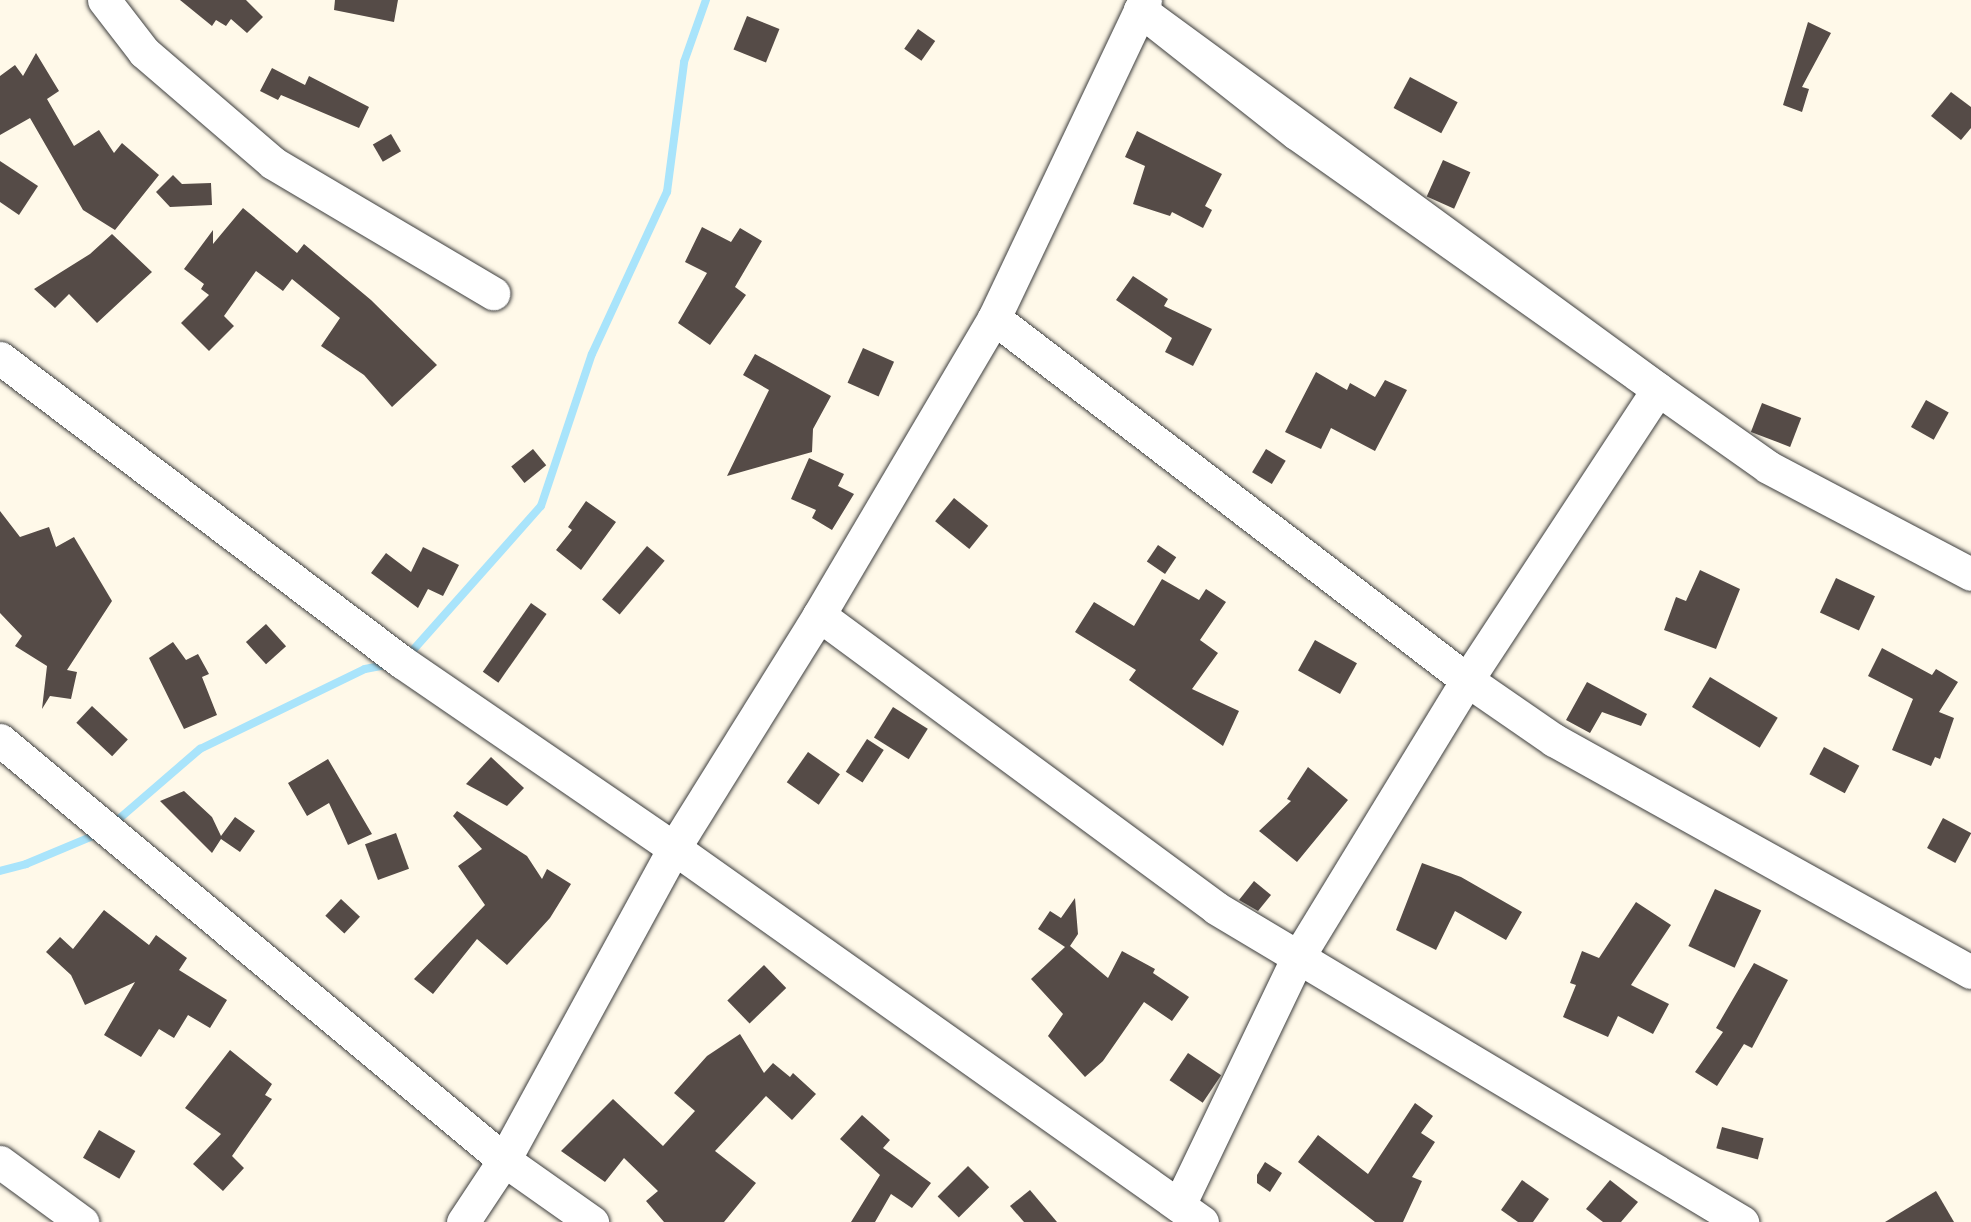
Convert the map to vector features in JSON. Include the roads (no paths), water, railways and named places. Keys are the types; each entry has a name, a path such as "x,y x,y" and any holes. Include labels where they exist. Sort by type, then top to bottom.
{"street":[{"path":"104,0 144,52 273,163 493,293"},
{"path":"463,1222 504,1160 674,848 819,615 994,318 1142,5 1296,133 1768,466 1971,574"},
{"path":"994,318 1467,680 1554,740 1971,972"},
{"path":"0,358 303,591 674,848 1191,1213 1298,957 1467,680 1658,389"},
{"path":"819,615 1216,908 1742,1222"},
{"path":"0,740 504,1160 592,1222"},
{"path":"0,1162 82,1222"}],"waterway":[{"path":"406,658 541,506 592,354 667,192 684,62 706,0"},
{"path":"113,824 200,749 365,669 390,664"},
{"path":"0,871 26,864 100,833"}]}
